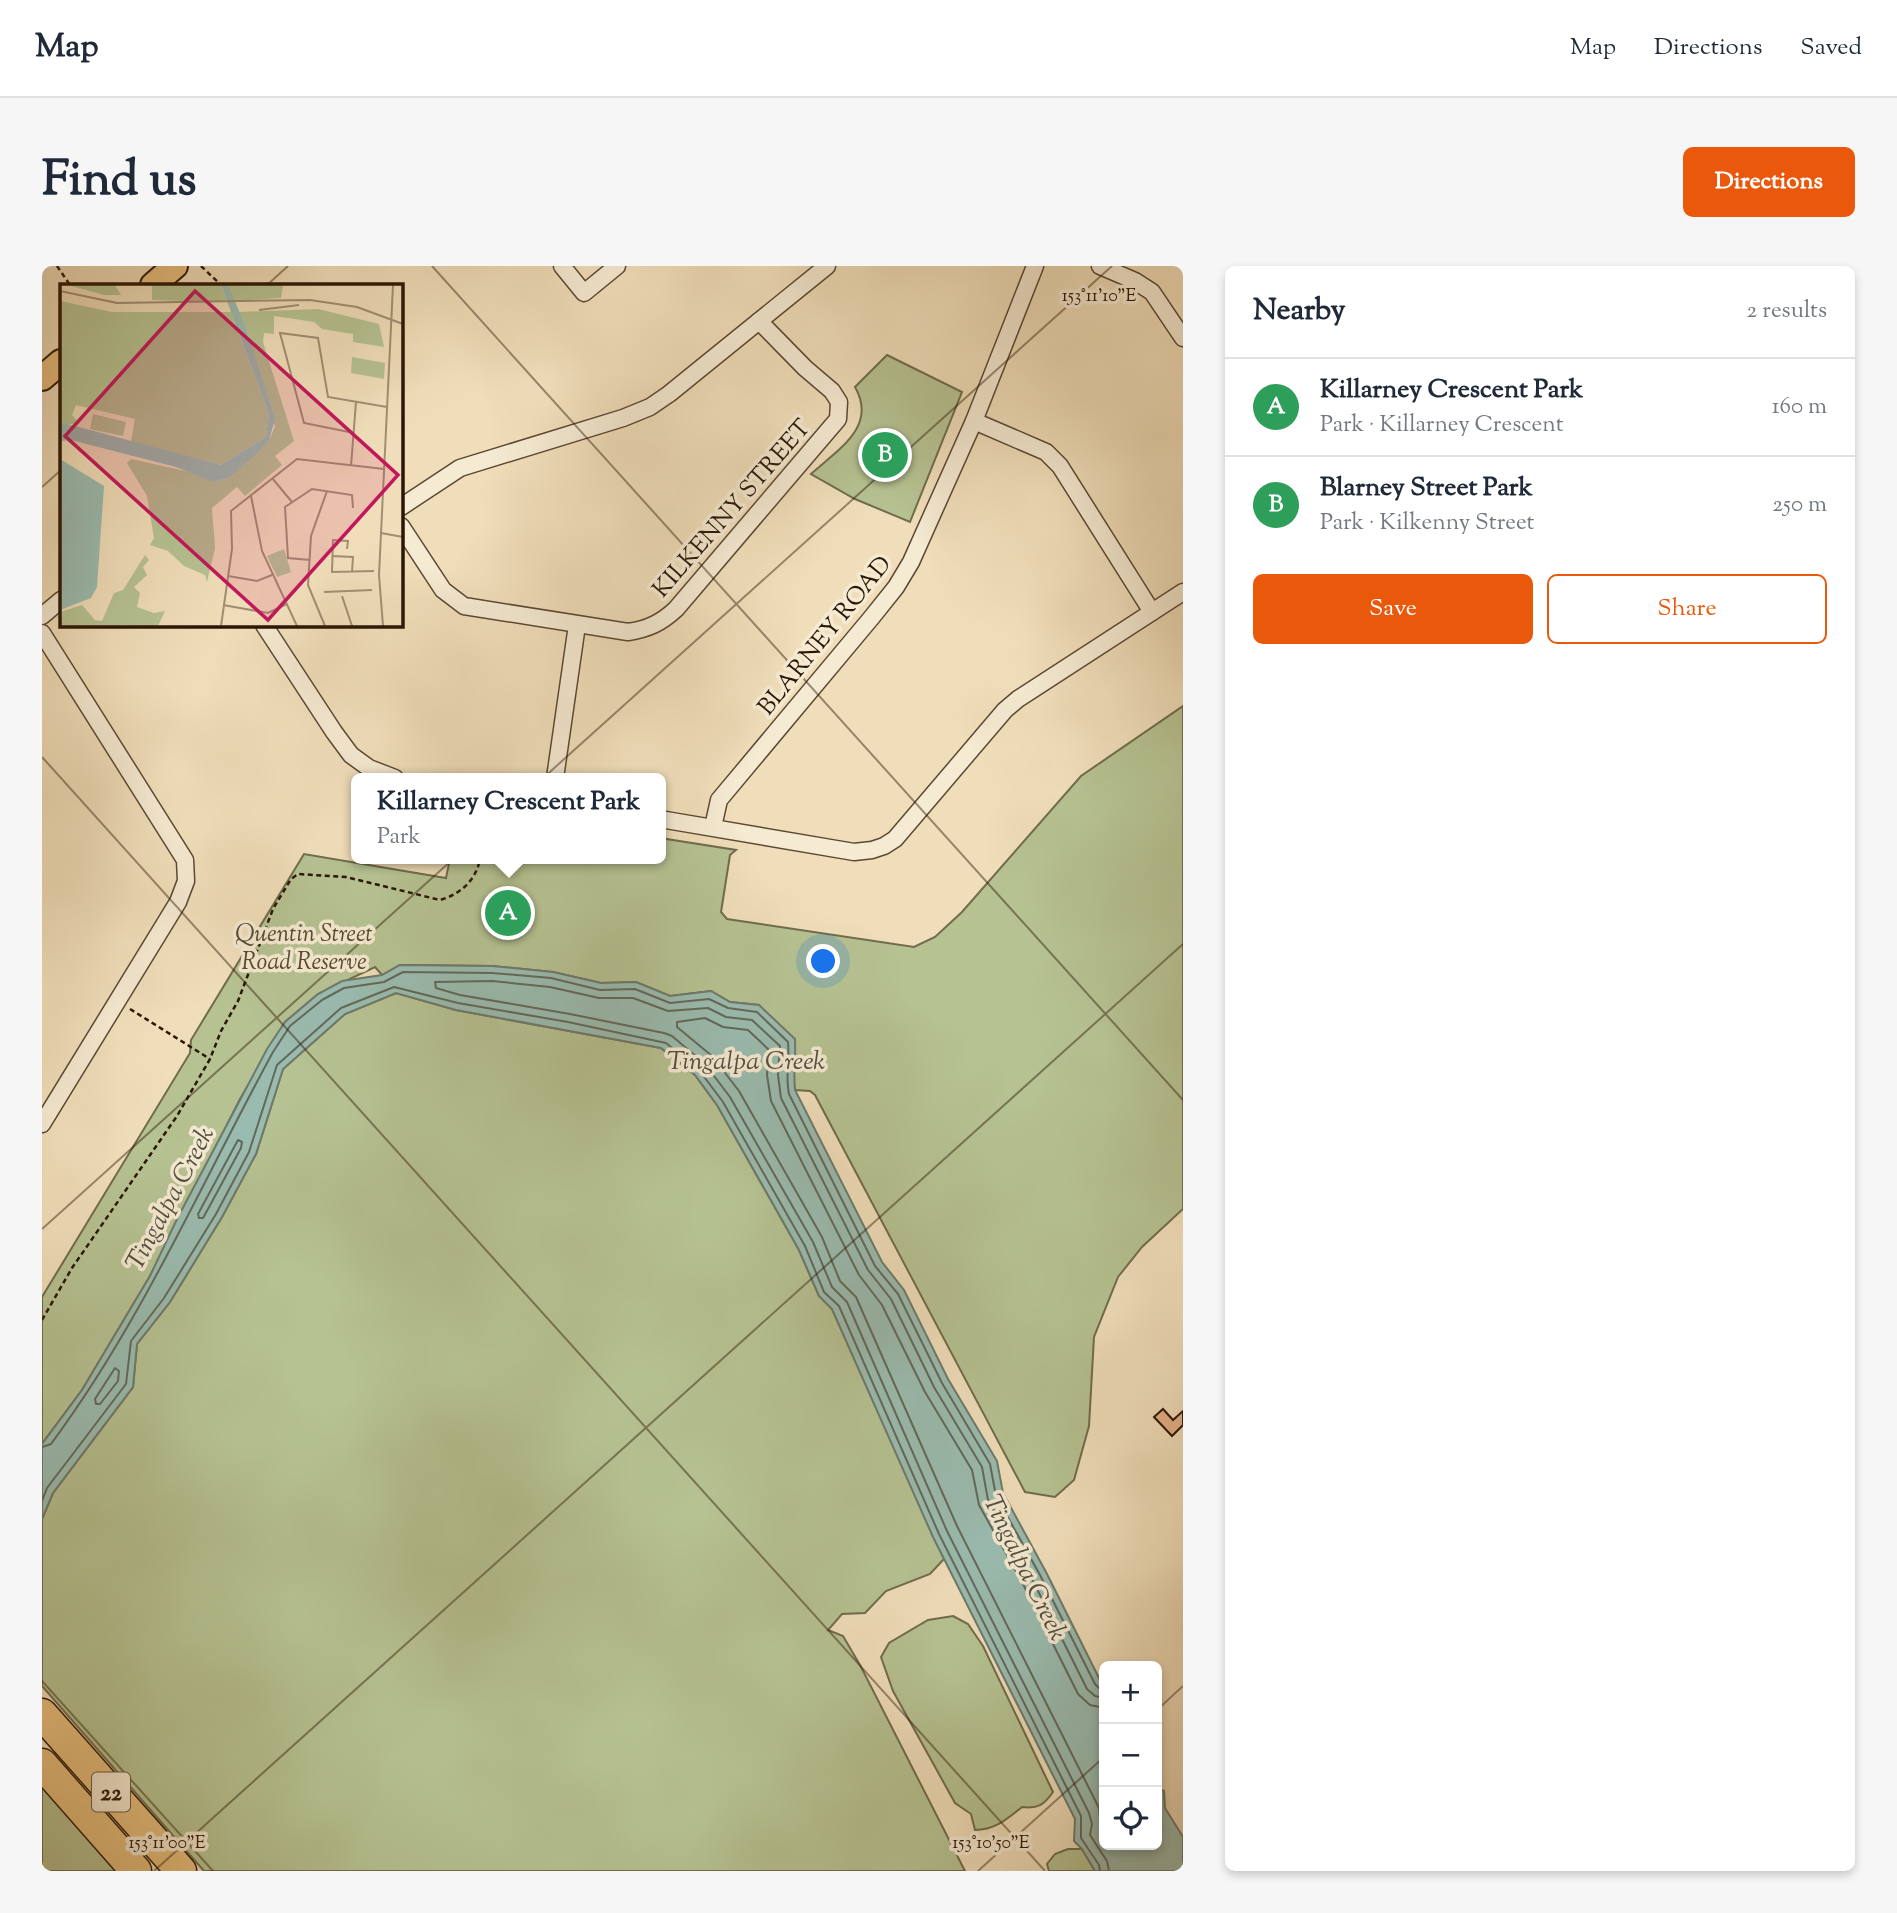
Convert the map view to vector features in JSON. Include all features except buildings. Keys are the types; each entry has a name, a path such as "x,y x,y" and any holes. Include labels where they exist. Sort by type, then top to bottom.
{"highway":[{"name":"22","path":"42,1714 181,1871"},
{"name":"22","path":"42,1764 136,1871"}],"main road":[{"path":"154,284 176,266"},
{"path":"42,378 60,363"}],"street":[{"path":"562,266 584,293 617,266"},
{"path":"402,506 460,468 623,418 650,407 827,266"},
{"name":"BLARNEY ROAD","path":"713,827 719,800 896,587 911,562 974,421 1035,266"},
{"path":"1100,266 1135,281 1152,292 1183,338"},
{"name":"KILKENNY STREET","path":"402,528 443,590 464,606 628,632 646,629 661,622 676,609 838,419 839,402 832,391 805,368 760,321"},
{"path":"974,421 1046,452 1060,466 1152,612"},
{"path":"666,820 854,852 884,846 907,826 1005,710 1183,592"},
{"path":"42,616 60,601"},
{"path":"556,773 577,625"},
{"path":"265,626 351,755 369,768 382,773"},
{"path":"42,632 185,860 186,881 178,902 42,1124"}],"path":[{"path":"57,266 69,284"},
{"path":"201,266 220,284"},
{"path":"42,1320 72,1268 177,1116 210,1059 221,1031 238,1001 274,909 291,879 298,874 346,877 440,900 454,896 470,882 479,864"},
{"path":"117,1001 210,1059"}],"green space":[{"path":"887,355 962,392 910,522 855,499 811,474 842,446 858,426 861,401 855,387"},
{"name":"Quentin Street Road Reserve","path":"1183,706 1183,1209 1142,1247 1118,1277 1094,1337 1089,1426 1074,1480 1055,1497 1025,1492 815,1095 810,1091 795,1090 793,1074 796,1057 759,1005 730,1002 711,991 670,996 636,982 601,983 553,972 492,966 400,965 382,975 375,967 318,994 285,1022 240,1099 150,1276 82,1390 42,1444 42,1297 190,1053 191,1040 304,854 446,878 449,864 666,864 666,839 736,850 730,855 721,912 727,919 914,947 935,937 962,912 1081,776"},
{"path":"396,993 456,1010 661,1048 695,1075 717,1105 799,1250 819,1296 832,1309 944,1559 930,1574 886,1591 865,1613 842,1614 828,1630 843,1636 860,1665 965,1871 204,1871 42,1686 42,1519 53,1493 133,1387 137,1344 170,1302 222,1217 256,1154 283,1069 345,1014"},
{"path":"953,1616 968,1624 983,1646 1053,1792 1040,1805 1022,1807 1000,1823 982,1830 975,1830 971,1814 955,1803 893,1691 881,1657 889,1643 928,1620"},
{"path":"42,1784 118,1871 42,1871"},
{"path":"1068,1849 1082,1849 1095,1871 1049,1871 1047,1864 1055,1854"}],"water":[{"name":"Tingalpa Creek","path":"400,965 492,966 553,972 601,983 636,982 670,996 711,991 730,1002 759,1005 795,1039 795,1090 882,1262 904,1290 948,1379 997,1461 1003,1493 1099,1678 1099,1850 1162,1850 1162,1790 1165,1808 1183,1837 1183,1871 1095,1871 1074,1841 1075,1819 933,1537 832,1309 819,1296 799,1250 717,1105 695,1075 661,1048 456,1010 396,993 345,1014 283,1069 256,1154 222,1217 170,1302 137,1344 133,1387 53,1493 42,1519 42,1444 82,1390 150,1276 177,1219 267,1049 285,1022 318,994 342,981 382,975"}],"place":[{"name":"Blarney Street Park","path":"885,455"},
{"name":"Killarney Crescent Park","path":"508,913"}]}
